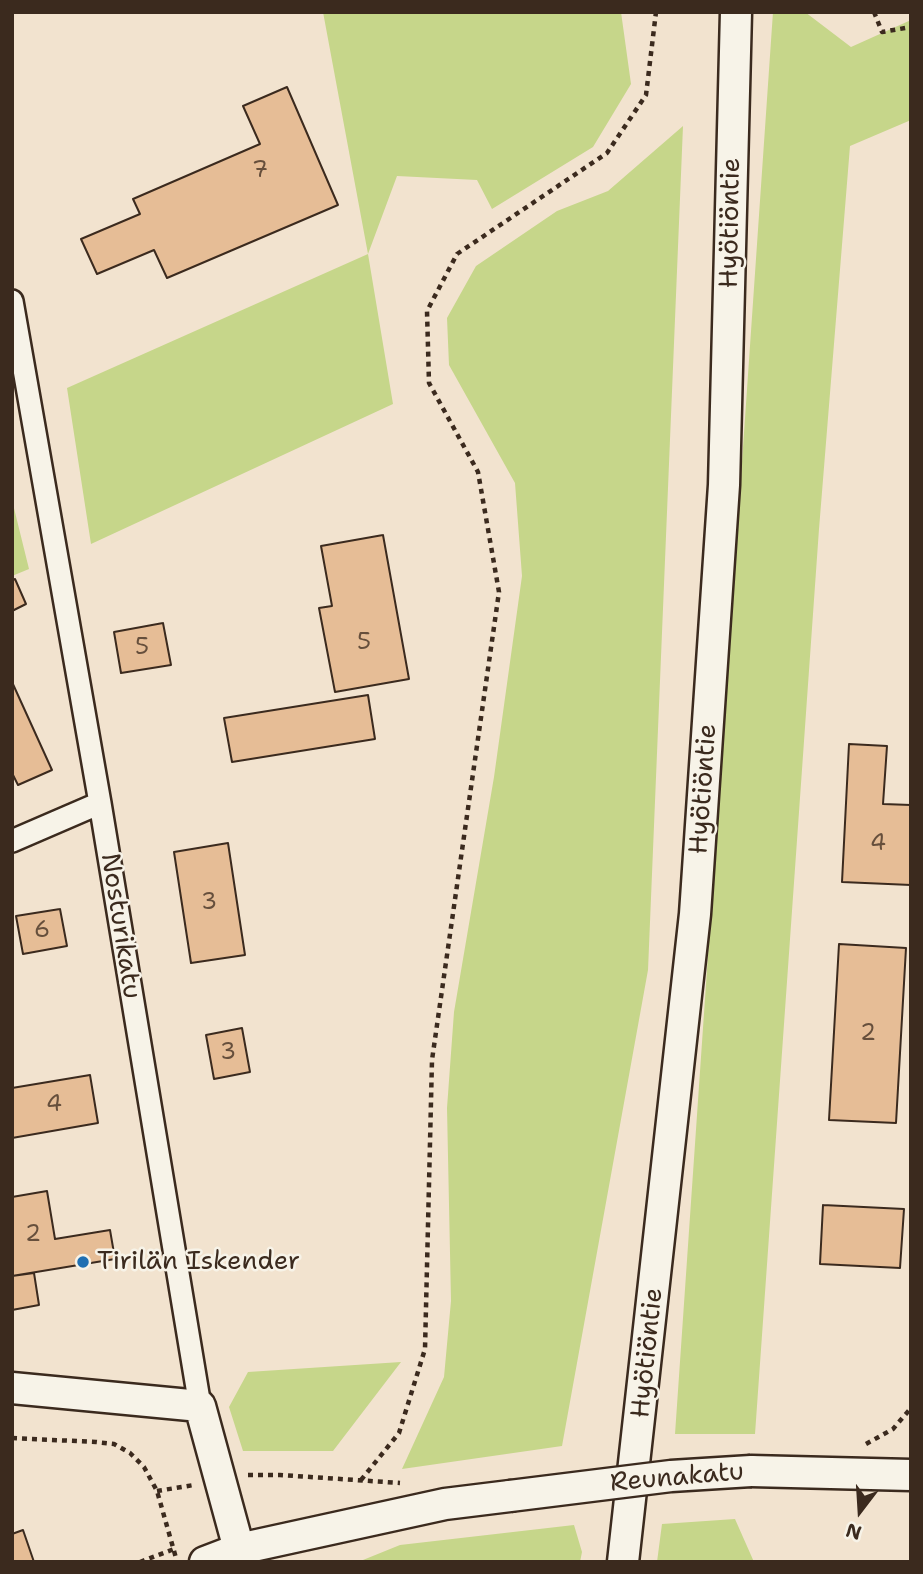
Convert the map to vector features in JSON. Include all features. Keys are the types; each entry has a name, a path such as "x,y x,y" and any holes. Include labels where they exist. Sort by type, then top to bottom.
{"main road":[{"name":"Hyötiöntie","path":"623,1562 695,914 724,485 736,12"},
{"path":"12,1388 200,1406"},
{"name":"Nosturikatu","path":"200,1406 239,1555"},
{"name":"Reunakatu","path":"205,1562 445,1504 671,1476 751,1471 911,1475"}],"street":[{"name":"Nosturikatu","path":"12,301 100,803 200,1406"},
{"path":"12,841 100,803"}],"path":[{"path":"361,1480 399,1433 425,1349 432,1060 499,592 478,472 429,383 427,311 457,254 607,153 646,95 656,12"},
{"path":"874,12 882,32 911,27"},
{"path":"864,1445 893,1429 911,1408"},
{"path":"12,1438 114,1444 130,1453 144,1468 157,1491 178,1562"},
{"path":"249,1475 400,1483 413,1481"},
{"path":"140,1562 174,1549"}],"green space":[{"path":"323,12 621,12 631,84 593,147 492,209 477,180 397,176 368,254"},
{"path":"773,12 805,12 851,47 911,20 911,120 850,146 819,529 755,1434 675,1434"},
{"path":"683,126 648,970 562,1446 402,1469 444,1377 451,1301 447,1108 454,1012 494,777 522,576 515,483 449,365 447,318 476,266 557,211 608,191"},
{"path":"368,254 393,404 91,544 67,388"},
{"path":"12,500 29,569 12,576"},
{"path":"401,1362 333,1451 243,1451 229,1407 248,1372"},
{"path":"735,1519 754,1562 657,1562 662,1524"},
{"path":"574,1525 582,1552 580,1562 358,1562 400,1545"}],"building":[{"path":"287,87 338,205 167,278 154,250 97,274 81,239 140,214 133,199 260,144 243,106"},
{"path":"383,535 409,679 335,692 319,608 332,606 321,546"},
{"path":"15,579 26,604 12,611 12,580"},
{"path":"163,623 171,665 121,673 114,632"},
{"path":"12,682 52,770 18,785 12,773"},
{"path":"368,695 375,739 232,762 224,718"},
{"path":"849,744 887,746 883,804 911,805 911,885 842,882"},
{"path":"228,843 245,955 191,963 174,852"},
{"path":"60,909 67,946 23,954 16,916"},
{"path":"839,944 906,948 896,1123 829,1120"},
{"path":"242,1028 250,1072 214,1079 206,1035"},
{"path":"90,1075 98,1123 12,1138 12,1088"},
{"path":"47,1191 55,1239 110,1230 115,1259 12,1276 12,1197"},
{"path":"823,1205 904,1209 900,1268 820,1264"},
{"path":"34,1273 39,1305 12,1310 12,1276"},
{"path":"23,1530 34,1562 12,1562 12,1534"}],"place":[{"name":"Tirilän Iskender","path":"83,1262"}]}
